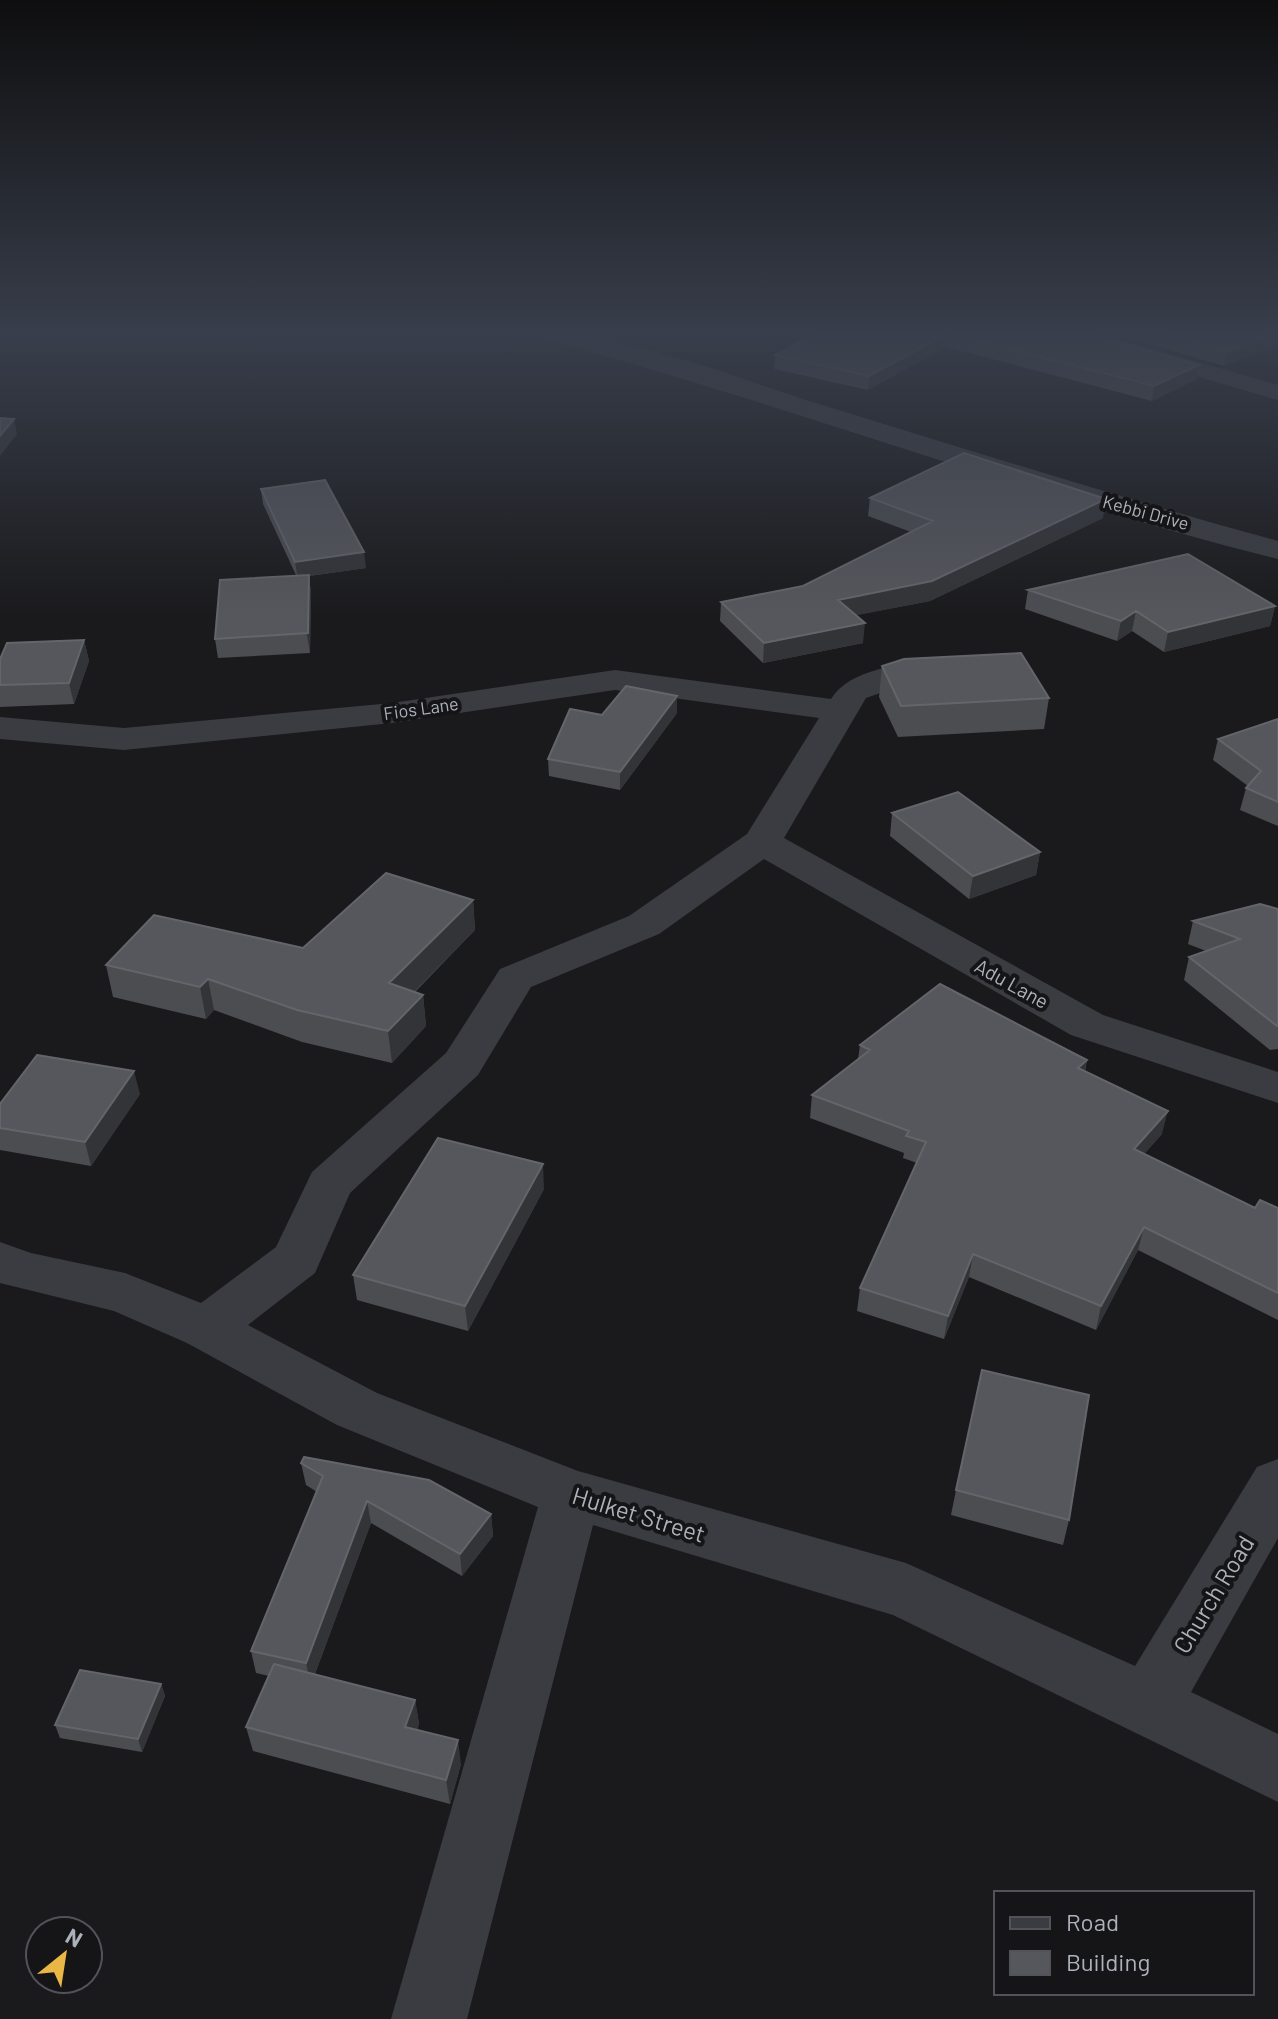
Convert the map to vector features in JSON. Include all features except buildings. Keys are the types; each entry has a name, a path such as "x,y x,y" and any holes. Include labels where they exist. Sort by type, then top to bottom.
{"street":[{"name":"Kebbi Drive","path":"874,429 1119,506 1278,550"},
{"path":"206,1328 297,1259 329,1184 462,1064 515,978 644,925 762,842 853,691 899,675 971,662"},
{"name":"Fios Lane","path":"0,728 124,739 392,713 615,680 841,711"},
{"name":"Adu Lane","path":"762,842 1087,1025 1278,1088"},
{"name":"Hulket Street","path":"0,1261 20,1270 125,1293 206,1328 357,1409 571,1494 906,1591 1148,1704 1278,1769"},
{"name":"Church Road","path":"1148,1704 1278,1484"},
{"path":"429,2019 571,1494"}]}
